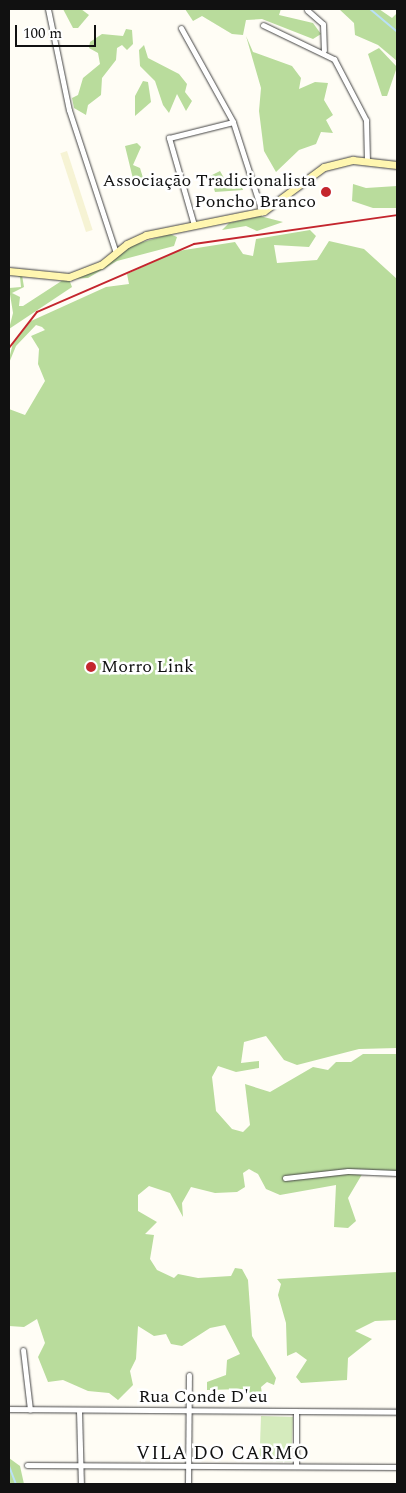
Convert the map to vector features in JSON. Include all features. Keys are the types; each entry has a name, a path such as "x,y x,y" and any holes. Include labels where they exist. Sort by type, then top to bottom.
{"street":[{"path":"48,9 72,118 116,253"},
{"path":"307,10 323,24 324,50"},
{"path":"264,26 324,50 346,80 366,120 367,161"},
{"path":"181,28 232,122 262,212"},
{"path":"194,225 169,138 232,122"},
{"path":"9,271 70,277 102,265 116,253 146,235 262,212 324,167 367,161 397,165"},
{"path":"285,1178 348,1171 397,1173"},
{"path":"23,1350 30,1410"},
{"path":"188,1484 189,1375"},
{"name":"Rua Conde D'eu","path":"9,1409 397,1412"},
{"path":"80,1410 81,1484"},
{"path":"296,1411 296,1466"},
{"path":"27,1464 397,1467"}],"shaded area":[{"path":"67,151 93,230 86,232 60,153"}],"green space":[{"path":"63,9 81,9 89,15 78,28 73,28"},
{"path":"185,9 281,9 279,15 313,23 321,34 313,39 262,19 246,20 243,35 232,34 202,16 193,21"},
{"path":"339,9 379,9 392,18 397,13 397,61 378,45 355,35 354,23"},
{"path":"126,29 132,30 133,44 127,50 122,45 117,48 116,60 102,78 101,95 88,105 86,115 74,108 72,98 78,95 83,78 100,64 98,53 89,48 90,42 102,34 123,36"},
{"path":"246,36 253,52 292,66 301,78 299,89 315,82 328,83 324,100 333,115 326,120 333,133 321,132 316,144 299,150 276,172 264,151 259,111 261,88"},
{"path":"144,45 148,58 179,74 187,84 185,92 192,101 186,111 177,94 169,113 163,105 155,81 140,66 139,50"},
{"path":"379,48 397,67 387,96 382,96 368,54"},
{"path":"143,81 148,82 151,102 135,116 135,96"},
{"path":"137,143 141,147 133,165 140,168 144,181 134,183 125,146"},
{"path":"220,171 228,185 241,184 243,190 215,192 210,176"},
{"path":"353,184 366,188 397,186 397,208 373,208 352,201"},
{"path":"260,216 283,222 257,231 246,226 222,230 229,223"},
{"path":"310,230 316,236 309,247 274,245 277,263 317,260 329,241 364,249 397,279 397,1048 359,1049 297,1065 284,1060 266,1036 244,1042 241,1063 259,1061 259,1068 236,1072 218,1066 212,1077 216,1111 232,1129 243,1132 250,1125 245,1084 270,1092 313,1067 328,1070 336,1062 351,1062 363,1054 397,1054 397,1173 364,1171 348,1198 356,1221 348,1228 334,1227 336,1185 280,1195 266,1189 258,1174 249,1169 243,1173 245,1187 237,1192 215,1193 191,1187 182,1203 183,1217 170,1193 149,1186 138,1195 138,1211 157,1222 145,1234 154,1235 150,1259 157,1270 174,1278 178,1274 198,1278 231,1276 235,1268 242,1269 248,1280 252,1336 276,1378 274,1385 267,1382 261,1387 262,1394 253,1395 244,1389 207,1390 207,1382 226,1375 227,1360 240,1354 225,1325 210,1328 182,1346 171,1344 166,1334 154,1336 138,1326 136,1359 130,1371 133,1385 118,1400 109,1393 88,1391 63,1380 48,1382 38,1357 45,1343 37,1319 24,1327 9,1326 9,409 25,415 45,381 38,364 39,349 31,336 45,330 36,325 16,346 9,363 9,359 13,343 31,321 106,287 129,284 127,274 178,251 235,242 243,254 253,256 256,239"},
{"path":"170,234 177,237 174,246 117,261 88,278 69,279 72,287 9,329 13,313 9,288 21,287 20,277 9,273 22,275 24,287 12,293 20,297 19,306 23,306 63,280 101,268 126,247"},
{"path":"397,1272 397,1320 375,1321 355,1331 372,1339 348,1358 347,1380 301,1383 296,1377 307,1360 296,1352 287,1356 286,1323 278,1295 281,1284 277,1279"},
{"path":"261,1416 293,1417 291,1462 259,1461"},
{"path":"9,1458 20,1466 24,1484 9,1484"}],"waterway":[{"path":"370,9 397,32"},
{"path":"9,1466 16,1484"}],"railway":[{"path":"9,348 37,312 194,244 397,215"}],"place":[{"name":"Associação Tradicionalista Poncho Branco","path":"326,192"},
{"name":"Morro Link","path":"91,667"}],"district":[{"name":"VILA DO CARMO","path":"223,1454"}]}
